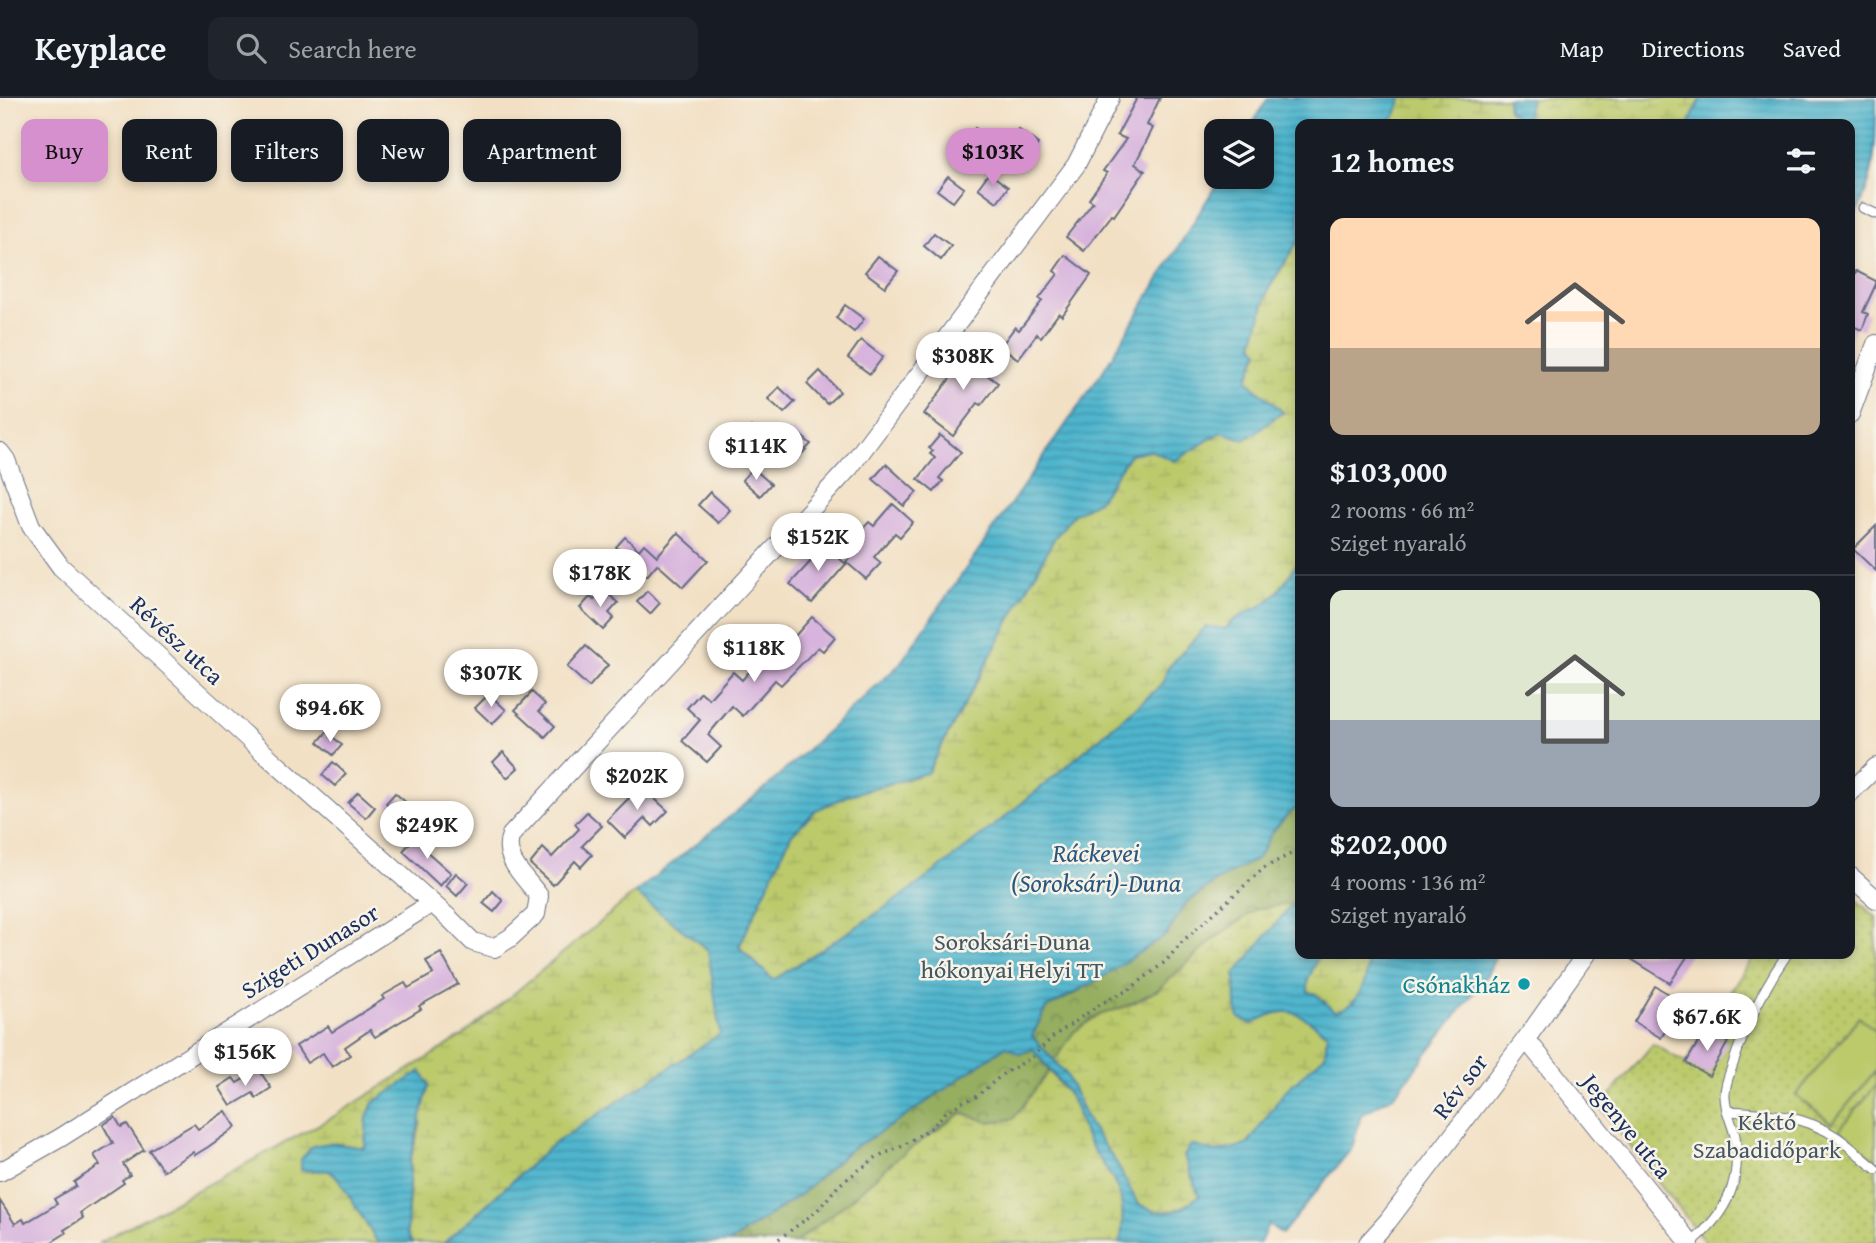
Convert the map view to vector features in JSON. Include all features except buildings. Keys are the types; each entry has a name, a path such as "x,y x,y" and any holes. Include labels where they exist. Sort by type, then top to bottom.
{"street":[{"name":"Révész utca","path":"0,452 6,460 31,526 61,567 473,942 494,948 510,938 536,914 539,896 513,863 507,844 511,835 849,468 1076,165 1110,98"},
{"path":"1855,401 1876,344"},
{"path":"1855,788 1876,767"},
{"path":"1855,881 1876,900"},
{"name":"Szigeti Dunasor","path":"0,1172 60,1138 432,903"},
{"name":"Rév sor","path":"1368,1243 1388,1221 1526,1039 1582,959"},
{"name":"Jegenye utca","path":"1526,1039 1690,1243"}],"lane":[{"path":"1863,208 1876,214"},
{"path":"1690,1243 1714,1222 1726,1204 1736,1172 1734,1133 1725,1094 1746,1024 1784,959"},
{"path":"1727,1111 1777,1114 1804,1121 1837,1137 1876,1169"}],"path":[{"path":"772,1243 816,1212 839,1185 878,1156 911,1141 932,1127 945,1113 961,1102 976,1097 1003,1074 1034,1055 1054,1036 1102,1003 1130,989 1150,974 1264,868 1295,852"}],"green space":[{"path":"1402,98 1507,98 1508,110 1527,116 1531,98 1701,98 1691,119 1391,119 1396,115"},
{"path":"1295,246 1295,566 1284,584 1268,601 1239,617 1225,629 1206,626 1167,669 1163,684 1026,800 941,868 880,912 773,980 739,947 791,835 816,810 849,795 927,773 1055,537 1073,515 1099,500 1130,454 1150,450 1175,461 1221,432 1282,413 1247,380 1259,351 1253,343 1268,290"},
{"path":"1295,809 1293,903 1257,909 1214,939 1158,990 1127,1006 1097,1016 1074,1032 1054,1061 1032,1036 1046,1008 1074,994 1167,934 1185,904 1218,880 1257,858 1272,832"},
{"path":"635,893 708,950 721,1034 552,1145 444,1243 412,1243 407,1233 410,1161 421,1122 394,1091 373,1103 367,1117 365,1148 331,1143 313,1146 302,1159 302,1170 329,1171 338,1178 378,1243 98,1243 333,1117 464,1035"},
{"name":"Kéktó Szabadidőpark","path":"1855,899 1876,917 1876,1243 1706,1243 1600,1107 1653,1044 1686,1063 1753,959 1855,959"},
{"path":"1293,903 1279,920 1267,1015 1285,1010 1301,1015 1327,1034 1325,1055 1285,1091 1247,1145 1184,1156 1199,1196 1171,1211 1155,1212 1148,1209 1133,1198 1119,1167 1091,1127 1070,1085 1054,1061 1074,1032 1097,1016 1127,1006 1158,990 1214,939 1257,909"},
{"path":"1317,959 1367,959 1367,972 1361,990 1343,1009 1334,1012 1316,994 1308,993 1308,980"},
{"path":"1859,1017 1876,1031 1876,1070 1832,1124 1796,1095"},
{"path":"1006,1046 1033,1049 1049,1071 1013,1119 989,1122 961,1113 897,1158 849,1201 795,1243 729,1243 802,1193 848,1151 899,1121"},
{"path":"1049,1071 1073,1102 1084,1133 1120,1195 1123,1224 1120,1243 795,1243 849,1201 897,1158 962,1113 989,1122 1013,1119"},
{"path":"1876,1085 1876,1159 1875,1159 1839,1130"}],"water":[{"name":"Ráckevei (Soroksári)-Duna","path":"1268,98 1402,98 1396,115 1391,119 1295,119 1295,246 1268,290 1253,343 1259,351 1247,380 1283,412 1245,440 1221,432 1175,461 1150,450 1130,454 1099,500 1073,515 1055,537 927,773 849,795 816,810 791,835 739,947 773,980 900,897 998,823 1163,684 1167,669 1206,626 1225,629 1239,617 1268,601 1284,584 1295,566 1295,809 1272,832 1258,858 1218,880 1185,904 1167,934 1103,977 1046,1008 1032,1036 1066,1074 1090,1125 1117,1164 1138,1204 1154,1211 1169,1212 1183,1208 1199,1196 1184,1156 1191,1145 1217,1152 1247,1145 1285,1091 1325,1055 1327,1034 1299,1015 1291,1012 1274,1013 1252,1024 1239,1018 1236,1007 1235,974 1295,898 1295,959 1317,959 1308,980 1308,992 1316,994 1334,1011 1343,1009 1356,998 1365,981 1367,959 1495,959 1486,977 1395,1095 1361,1115 1352,1148 1282,1234 1268,1224 1260,1243 1120,1243 1123,1224 1120,1195 1084,1133 1073,1102 1033,1049 1020,1054 1006,1046 899,1121 848,1151 802,1193 729,1243 444,1243 552,1145 720,1034 708,950 635,893 768,786 899,665 1103,371 1214,189 1274,189 1274,119 1255,119"},
{"path":"1507,98 1531,98 1527,116 1518,119 1508,110"},
{"path":"1701,98 1876,98 1873,164 1859,208 1855,214 1855,119 1691,119"},
{"path":"421,1071 429,1085 410,1161 407,1233 412,1243 378,1243 338,1178 329,1171 301,1170 301,1159 313,1146 331,1143 365,1148 367,1117 373,1103"}],"place":[{"name":"Csónakház","path":"1524,984"}],"park label":[{"name":"Soroksári-Duna hókonyai Helyi TT","path":"1012,955"}]}
